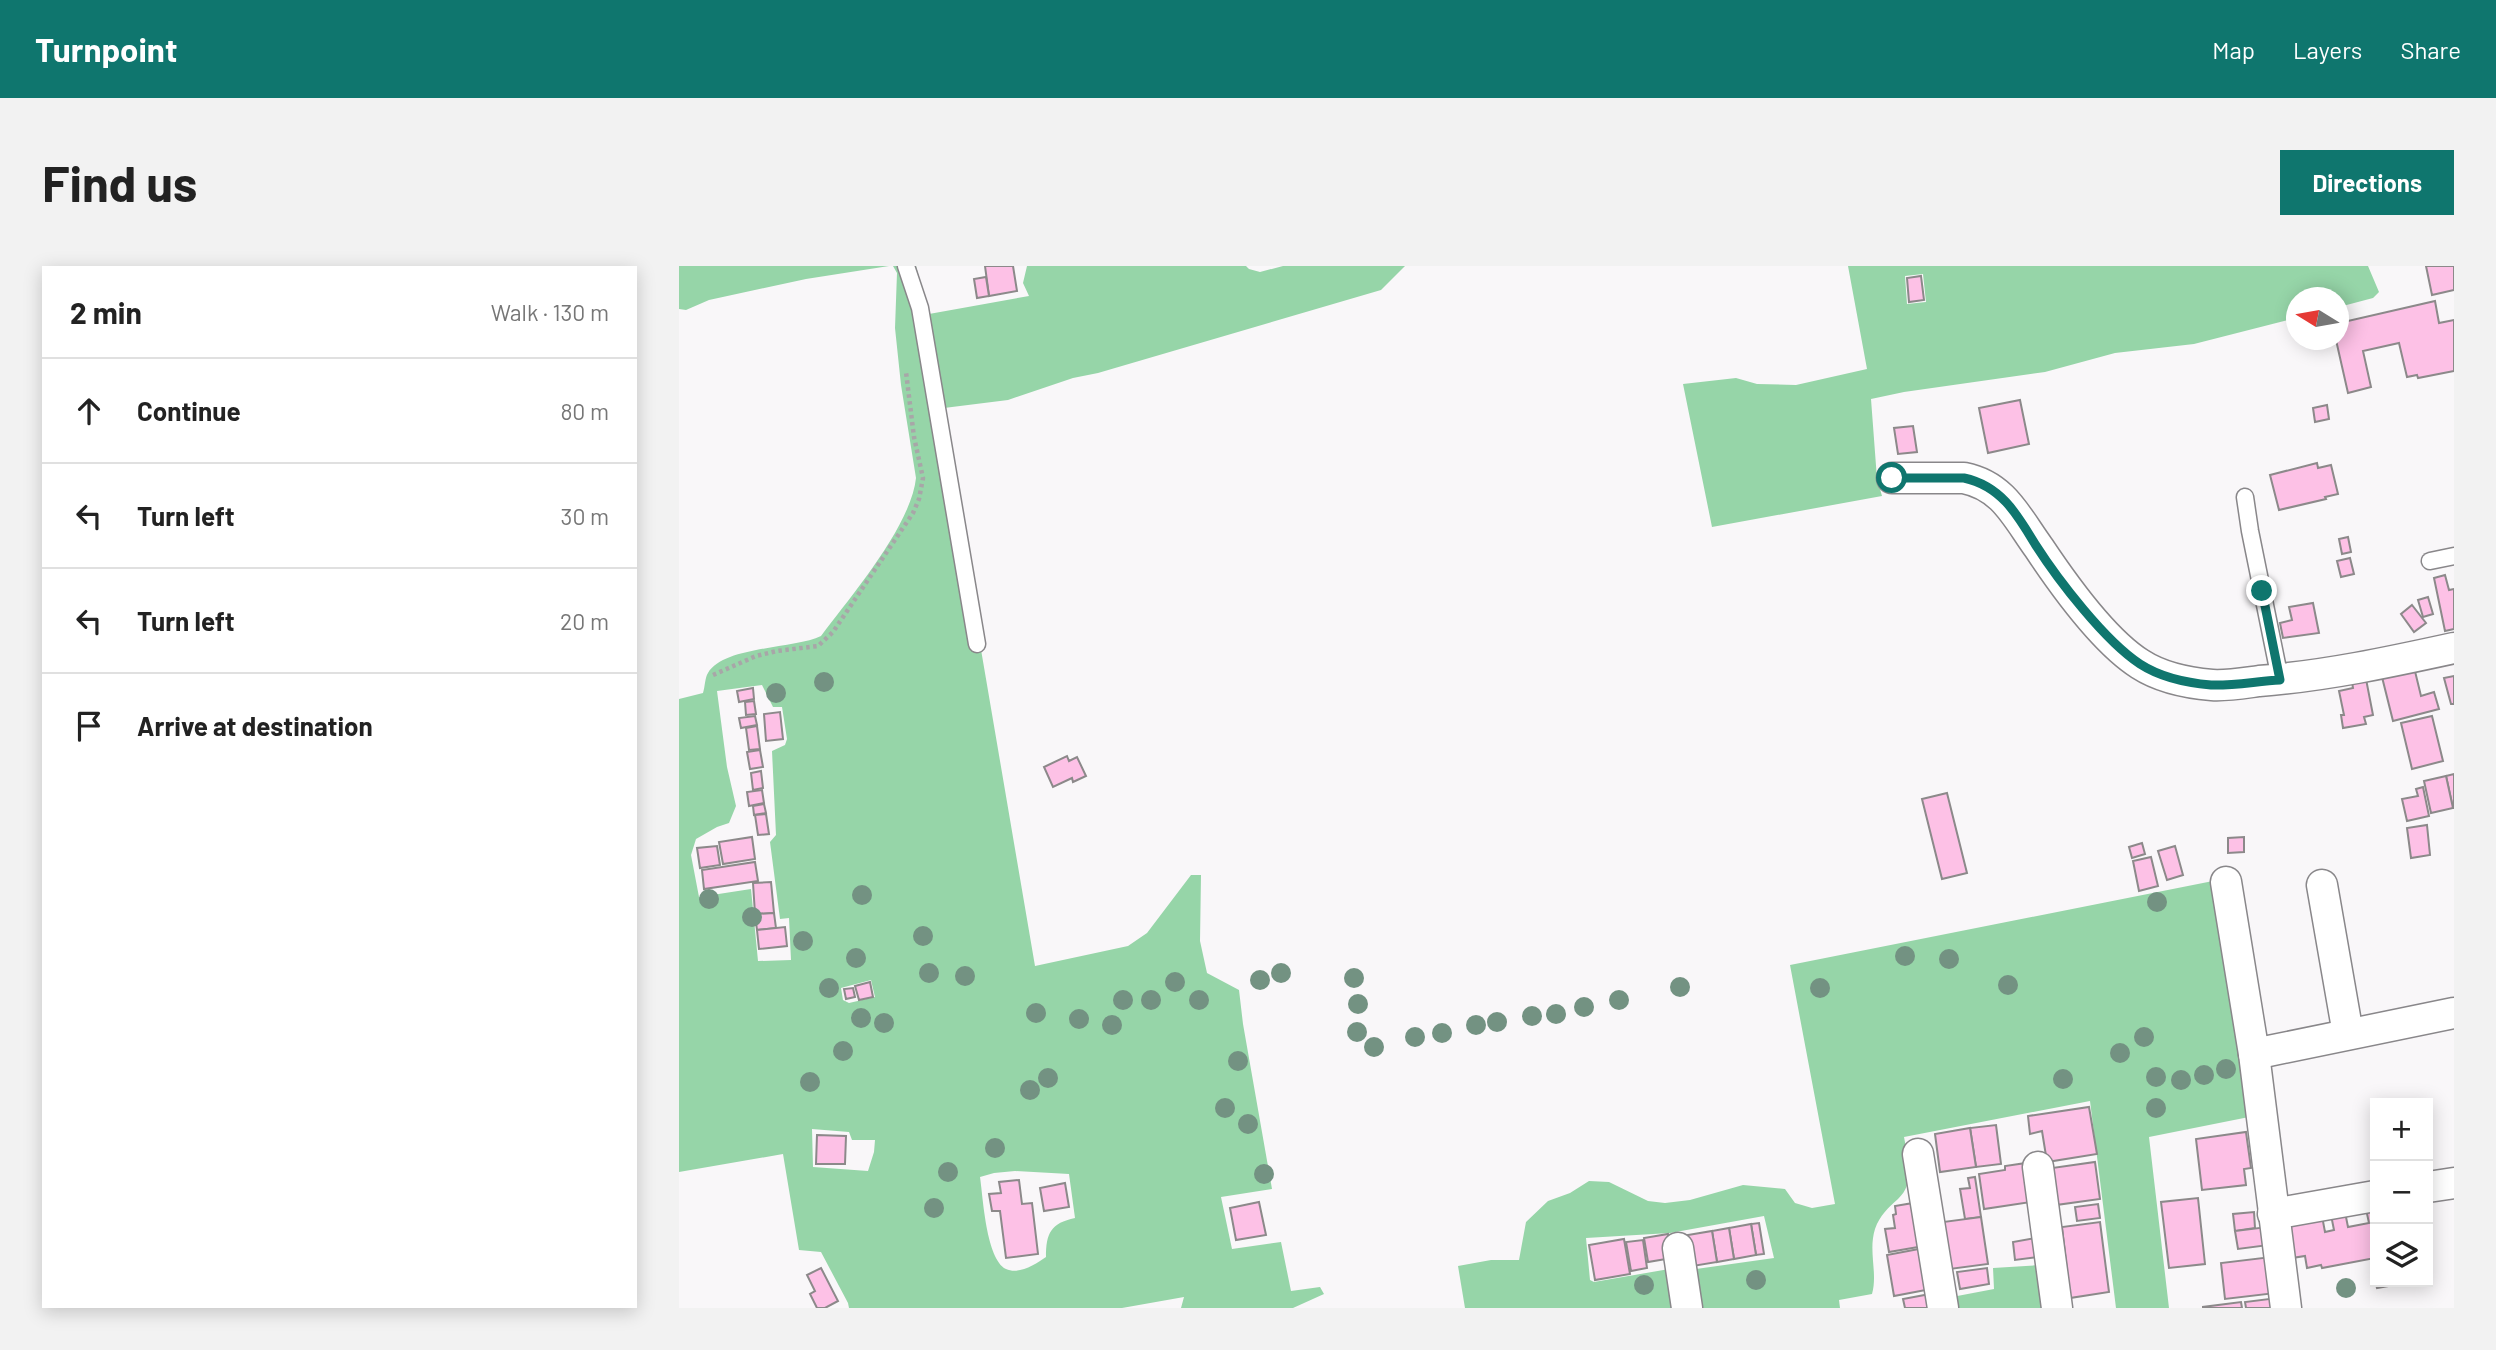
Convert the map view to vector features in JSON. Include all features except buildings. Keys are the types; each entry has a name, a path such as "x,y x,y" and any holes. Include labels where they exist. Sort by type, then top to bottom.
{"street":[{"path":"1892,478 1964,478 1975,480 1995,491 2013,508 2065,586 2117,645 2141,665 2173,677 2214,685 2280,680 2454,648"},
{"path":"2225,882 2254,1054 2286,1308"},
{"path":"2322,885 2348,1034"},
{"path":"2254,1054 2454,1013"},
{"path":"1918,1154 1943,1308"},
{"path":"2038,1167 2057,1308"},
{"path":"2433,1186 2454,1183"},
{"path":"2273,1214 2370,1197"},
{"path":"1678,1248 1687,1308"}],"lane":[{"path":"907,266 920,308 977,644"},
{"path":"2245,497 2280,680"},
{"path":"2430,561 2454,556"}],"path":[{"path":"713,675 756,656 818,646 833,632 913,513 923,478 914,437 906,371"}],"green space":[{"path":"679,266 889,266 806,279 709,300 686,310 679,309"},
{"path":"893,266 916,266 929,314 1029,296 1023,283 1027,266 1246,266 1260,272 1283,266 1405,266 1381,290 1073,378 1008,400 944,408 978,632 1035,966 1128,946 1147,933 1191,875 1201,875 1200,941 1207,973 1239,990 1272,1189 1221,1197 1232,1249 1281,1242 1291,1291 1320,1287 1324,1294 1293,1308 1181,1308 1184,1297 1122,1308 849,1308 821,1252 799,1250 783,1154 679,1172 679,699 703,693 708,673 716,664 729,658 821,636 892,539 912,497 916,478 895,328 897,273","holes":["762,685 773,707 782,707 787,739 785,745 772,751 776,835 770,842 780,919 789,918 791,960 758,961 751,889 699,897 691,855 696,839 729,823 736,806 727,767 717,691","871,980 875,997 849,1003 843,1000 841,988","812,1129 849,1132 852,1140 875,1140 868,1171 813,1167","1015,1171 1069,1174 1075,1218 1055,1226 1047,1241 1046,1257 1022,1270 1006,1269 999,1263 990,1241 980,1177"]},
{"path":"1848,266 2368,266 2379,292 2373,298 2349,304 2349,287 2286,287 2286,321 2194,344 2115,353 2045,372 1871,399 1877,479 1882,496 1712,527 1683,384 1736,378 1757,384 1796,385 1867,369","holes":["1923,274 1926,302 1907,304 1905,276"]},
{"path":"2218,880 2254,1116 2149,1137 2169,1308 2116,1308 2090,1101 1904,1137 1909,1178 1904,1192 1885,1212 1875,1229 1872,1245 1872,1294 1839,1300 1840,1308 1695,1308 1689,1270 1774,1258 1764,1216 1670,1233 1586,1238 1590,1280 1594,1282 1675,1268 1681,1308 1465,1308 1458,1266 1491,1260 1519,1260 1526,1222 1548,1201 1570,1193 1589,1181 1609,1182 1648,1201 1665,1203 1690,1200 1743,1185 1785,1189 1795,1203 1812,1208 1835,1204 1790,965"},
{"path":"2041,1265 2048,1308 1954,1308 1952,1297 1994,1289 1993,1268"}],"route":[{"path":"1892,478 1964,478 1975,480 1995,491 2013,508 2065,586 2117,645 2154,672 2194,683 2214,685 2280,680 2262,591"}]}
